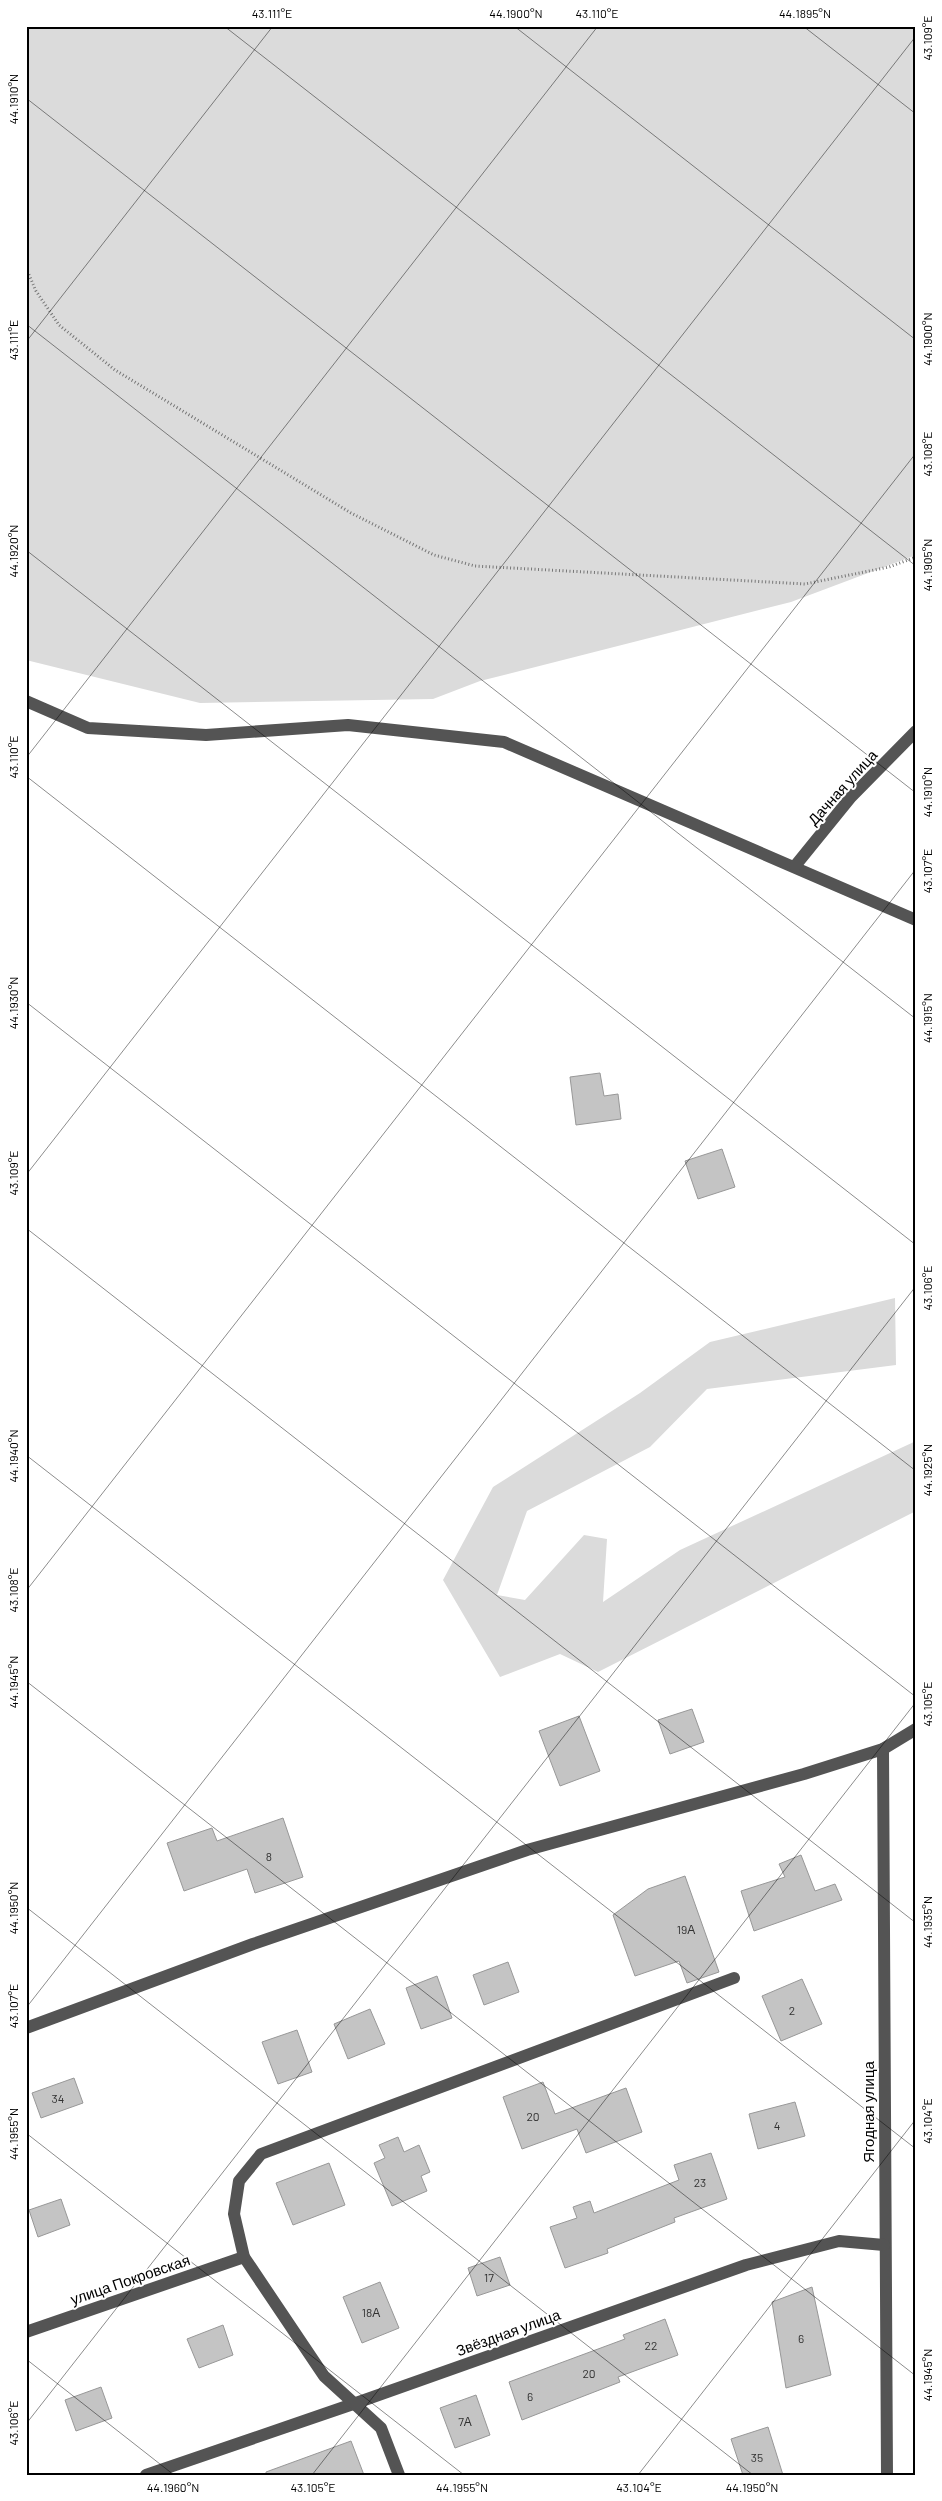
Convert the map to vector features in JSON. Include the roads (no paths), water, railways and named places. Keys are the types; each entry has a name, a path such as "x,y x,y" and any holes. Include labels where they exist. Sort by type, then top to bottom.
{"street":[{"path":"26,701 88,728 206,735 348,725 504,742 795,866 916,920"},
{"name":"Дачная улица","path":"795,866 851,797 916,731"},
{"path":"26,2028 253,1944 527,1850 804,1774 883,1749 916,1728"},
{"name":"Ягодная улица","path":"883,1749 884,2245 887,2475"},
{"path":"399,2475 380,2428 356,2403 324,2376 244,2257 234,2214 240,2181 261,2154 734,1978"},
{"name":"Звёздная улица","path":"146,2475 746,2265 839,2241 884,2245"},
{"name":"улица Покровская","path":"26,2332 244,2257"}]}
